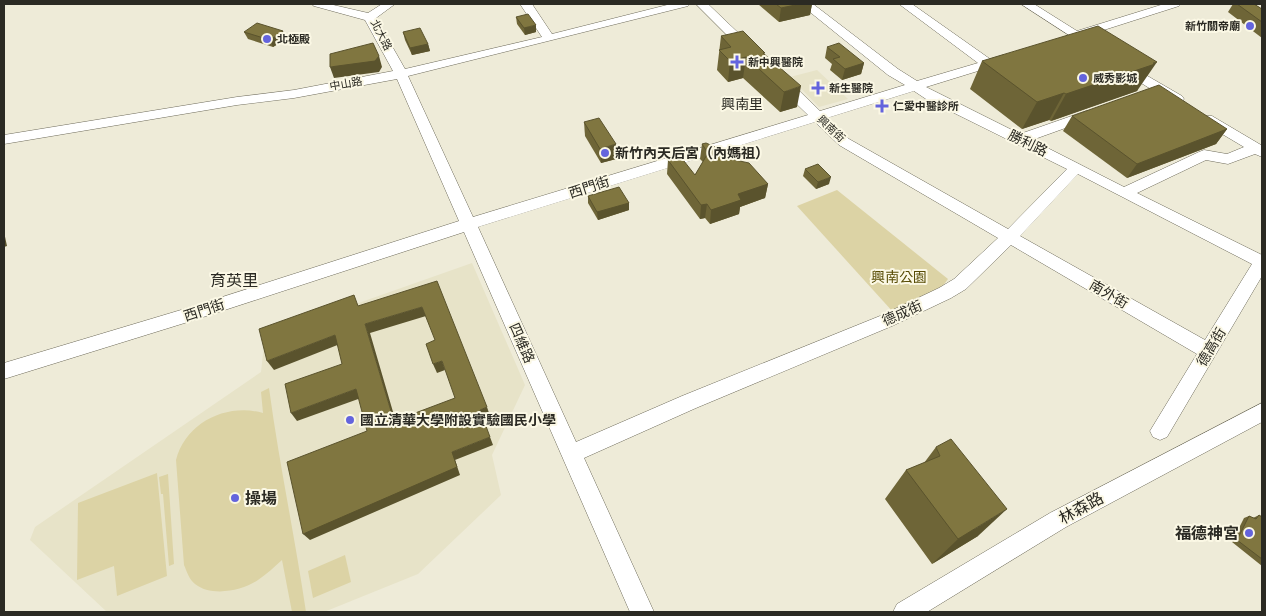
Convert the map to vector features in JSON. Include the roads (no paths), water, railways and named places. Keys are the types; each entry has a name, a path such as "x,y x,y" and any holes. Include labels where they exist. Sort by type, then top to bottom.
{"street":[{"path":"318,4 370,17"},
{"name":"北大路","path":"389,4 370,17 402,74"},
{"path":"526,4 548,37"},
{"path":"642,4 653,11"},
{"name":"中山路","path":"4,140 237,101 268,98 402,74 684,4"},
{"name":"興南街","path":"702,4 844,142 1010,236"},
{"name":"勝利路","path":"806,4 893,72 931,96 1077,167 1124,193 1262,262"},
{"path":"904,4 987,63"},
{"path":"1026,4 1098,50"},
{"path":"1058,41 1175,4"},
{"name":"西門街","path":"4,371 191,314 468,224 915,85 1021,54"},
{"path":"1113,59 1259,150"},
{"name":"四維路","path":"402,74 642,612"},
{"path":"1141,96 1160,89"},
{"path":"1020,139 1103,109"},
{"path":"1124,193 1204,155 1228,159 1259,150"},
{"name":"德成街","path":"571,454 945,294 960,284 986,261 1077,167"},
{"name":"南外街","path":"1010,236 1208,351"},
{"name":"德高街","path":"1160,431 1262,262"},
{"name":"林森路","path":"905,612 1058,520 1262,412"}],"place":[{"name":"新竹關帝廟","path":"1250,26"},
{"name":"北極殿","path":"267,39"},
{"name":"新中興醫院","path":"737,62"},
{"name":"威秀影城","path":"1083,78"},
{"name":"新生醫院","path":"818,88"},
{"name":"仁愛中醫診所","path":"882,106"},
{"name":"新竹內天后宮（內媽祖）","path":"605,153"},
{"name":"國立清華大學附設實驗國民小學","path":"350,420"},
{"name":"操場","path":"235,498"},
{"name":"福德神宮","path":"1249,533"}],"district":[{"name":"興南里","path":"742,104"},
{"name":"育英里","path":"234,280"}],"park label":[{"name":"興南公園","path":"899,277"}]}
